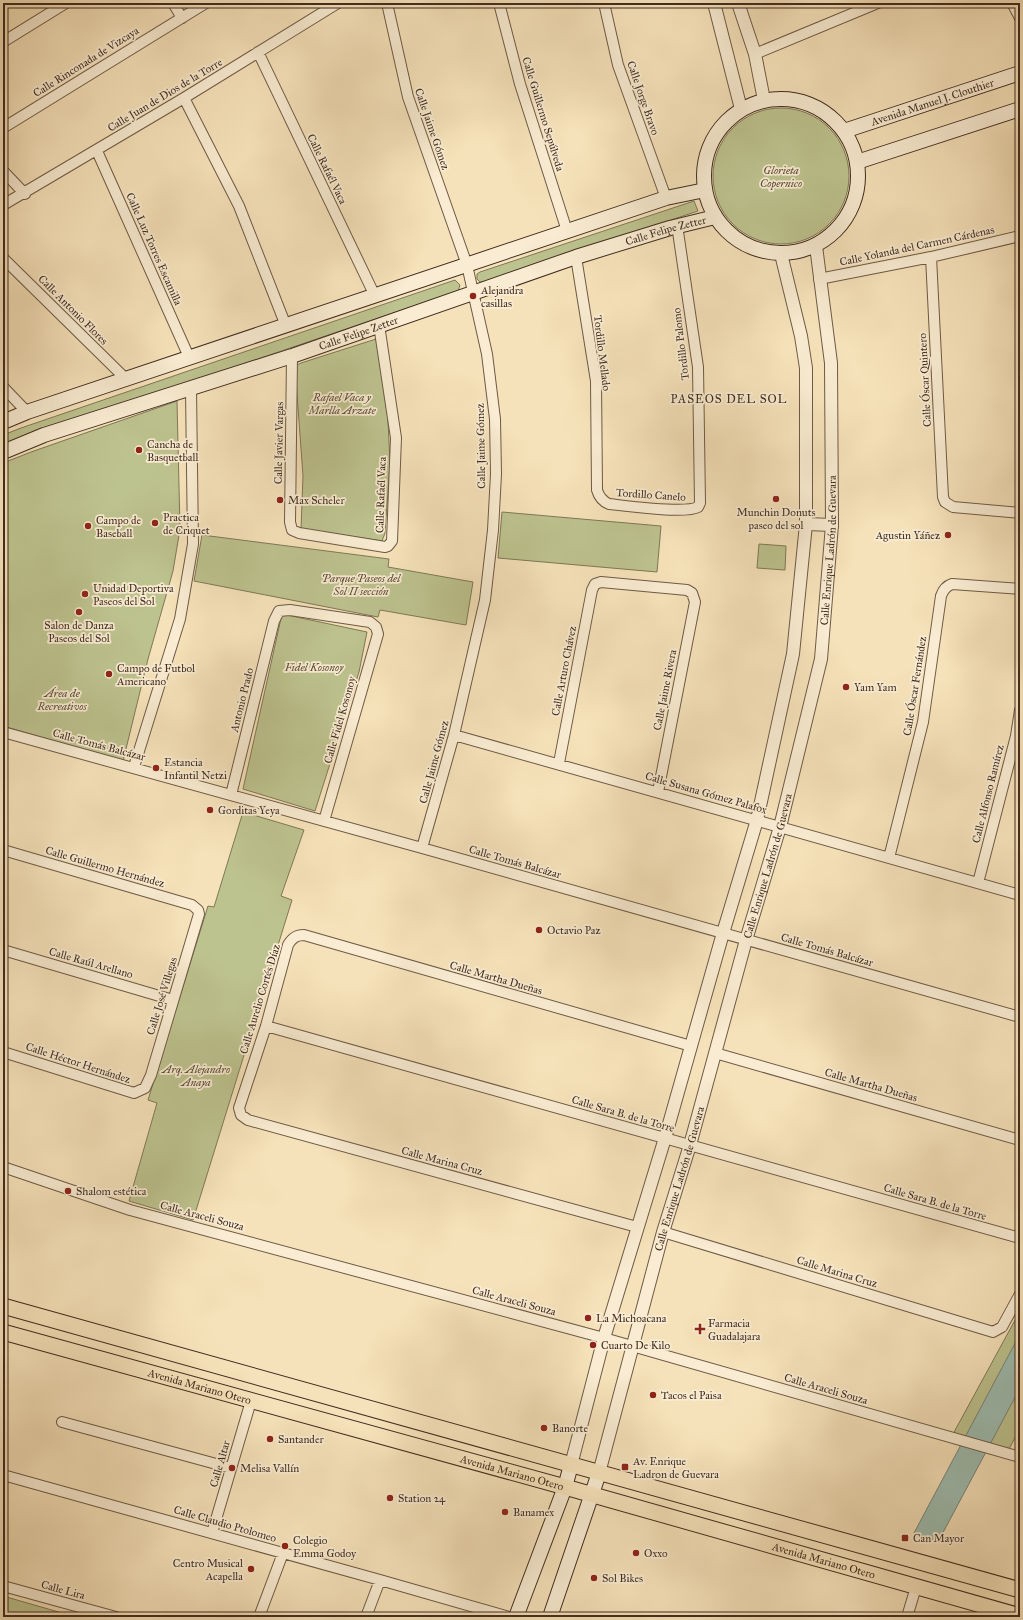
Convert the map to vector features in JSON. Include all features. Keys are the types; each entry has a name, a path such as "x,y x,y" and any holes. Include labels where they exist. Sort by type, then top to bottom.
{"main road":[{"name":"Avenida Manuel J. Clouthier","path":"844,131 1020,73"},
{"path":"779,98 794,100 822,110 834,119 844,131 852,146 857,162 859,178 857,194 851,210 843,224 832,235 816,246 800,252 781,254 758,250 736,240 715,217 705,190 704,171 707,153 715,136 726,121 741,110 764,100 779,98"},
{"path":"857,162 1020,109"},
{"path":"3,422 26,412 666,198 705,190"},
{"name":"Calle Felipe Zetter","path":"3,452 44,435 292,356 576,257 677,226 715,217"},
{"name":"Avenida Mariano Otero","path":"3,1306 1020,1590"},
{"name":"Avenida Mariano Otero","path":"3,1332 565,1487 1020,1616"},
{"path":"516,1617 565,1487 571,1465"},
{"path":"550,1617 593,1495 599,1473"}],"street":[{"path":"3,42 66,3"},
{"path":"173,3 182,18"},
{"name":"Calle Rinconada de Vizcaya","path":"3,128 206,3"},
{"name":"Calle Juan de Dios de la Torre","path":"3,205 25,194 97,151 338,3"},
{"name":"Calle Jaime Gómez","path":"387,3 408,97 467,264 487,354 495,419 496,474 493,530 485,600 454,735 422,848"},
{"name":"Calle Guillermo Sepúlveda","path":"499,3 520,84 567,231"},
{"name":"Calle Jorge Bravo","path":"604,3 618,65 666,198"},
{"path":"714,3 741,110"},
{"path":"738,3 755,54 764,100"},
{"path":"755,54 854,8 878,3"},
{"path":"1012,3 1020,18"},
{"name":"Calle Rafaél Vaca","path":"258,52 375,296"},
{"path":"184,98 239,206 286,326"},
{"name":"Calle Luz Torres Escamilla","path":"97,151 189,357"},
{"path":"4,172 25,194"},
{"name":"Tordillo Palomo","path":"677,226 698,367 700,503 698,508"},
{"name":"Calle Yolanda del Carmen Cárdenas","path":"819,279 931,257 1020,236"},
{"name":"Calle Enrique Ladrón de Guevara","path":"599,1473 663,1232 690,1145 746,940 780,827 821,659 832,525 832,363 819,279 816,246"},
{"name":"Calle Enrique Ladrón de Guevara","path":"571,1465 604,1338 665,1138 723,933 757,820 793,654 806,524 805,362 801,336 781,254"},
{"name":"Tordillo Mellado","path":"576,257 596,381 597,490 602,500"},
{"name":"Calle Óscar Quintero","path":"931,257 942,492 945,502 953,507 1020,513"},
{"name":"Calle Antonio Flores","path":"3,258 126,379"},
{"name":"Calle Rafaél Vaca","path":"292,530 299,533 382,548 388,546 392,541 396,438 379,325"},
{"name":"Calle Javier Vargas","path":"292,356 290,522 292,530"},
{"path":"3,387 26,412"},
{"path":"134,767 180,619 193,544 191,389"},
{"name":"Tordillo Canelo","path":"602,500 609,504 660,509 693,510 698,508"},
{"path":"806,524 832,525"},
{"name":"Calle Arturo Chávez","path":"559,763 592,590 595,584 601,582 683,589 692,593"},
{"name":"Calle Óscar Fernández","path":"888,858 923,722 941,596 945,588 952,584 1020,589"},
{"name":"Calle Jaime Rivera","path":"658,792 695,602 692,593"},
{"name":"Antonio Prado","path":"231,795 274,621 279,611 290,610 370,622 376,627"},
{"name":"Calle Fidel Kosonoy","path":"324,821 378,634 376,627"},
{"name":"Calle Alfonso Ramírez","path":"978,883 1016,736 1020,710"},
{"name":"Calle Tomás Balcázar","path":"3,732 134,767 1020,1017"},
{"name":"Calle Susana Gómez Palafox","path":"454,735 559,763 1020,895"},
{"name":"Calle Guillermo Hernández","path":"3,850 192,905 198,910"},
{"name":"Calle José Villegas","path":"144,1088 151,1075 199,918 198,910"},
{"name":"Calle Martha Dueñas","path":"294,937 304,935 691,1046"},
{"name":"Calle Aurelio Cortés Díaz","path":"241,1115 239,1108 266,1026 288,945 294,937"},
{"name":"Calle Raúl Arellano","path":"3,950 173,1000"},
{"name":"Calle Sara B. de la Torre","path":"266,1026 1020,1238"},
{"name":"Calle Héctor Hernández","path":"3,1052 134,1093 144,1088"},
{"name":"Calle Martha Dueñas","path":"715,1053 1020,1140"},
{"name":"Calle Marina Cruz","path":"241,1115 248,1120 637,1227"},
{"name":"Calle Araceli Souza","path":"3,1167 130,1210 633,1346 1020,1457"},
{"name":"Calle Marina Cruz","path":"663,1232 993,1332 1002,1327 1020,1294"},
{"name":"Calle Altar","path":"212,1533 251,1401"},
{"path":"62,1422 231,1468"},
{"name":"Calle Claudio Ptolomeo","path":"3,1475 509,1617"},
{"path":"259,1617 283,1553"},
{"path":"366,1617 380,1580"},
{"name":"Calle Lira","path":"3,1586 116,1617"},
{"path":"907,1617 916,1587"}],"green space":[{"name":"Glorieta Copernico","path":"774,108 788,108 807,113 819,119 834,133 844,150 848,163 848,189 844,202 838,214 824,229 819,233 801,241 788,244 774,244 755,239 743,233 728,219 724,214 716,196 713,183 713,169 718,150 724,138 738,123 743,119 761,111"},
{"path":"694,201 698,211 484,282 480,282 477,279 477,274 480,272"},
{"path":"455,280 460,285 458,291 3,446 3,435 21,428"},
{"name":"Rafael Vaca y Marlla Arzate","path":"376,339 387,400 390,463 385,533 382,541 301,529 303,476 295,366"},
{"name":"Unidad Deportiva Paseos del Sol","path":"177,401 180,529 173,571 148,659 123,761 3,726 3,463"},
{"path":"502,512 661,526 657,572 498,558"},
{"name":"Parque Paseos del Sol II sección","path":"202,535 389,559 388,567 473,582 466,625 380,610 378,617 194,581"},
{"path":"759,544 786,546 785,570 757,568"},
{"name":"Fidel Kosonoy","path":"282,614 367,632 359,672 315,811 243,789"},
{"name":"Arq. Alejandro Anaya","path":"243,812 304,830 281,896 292,900 193,1220 129,1201 157,1103 148,1100 208,906 214,907"},
{"path":"1020,1311 1020,1428 1007,1453 953,1434"},
{"path":"3,1596 76,1617 3,1617"}],"shaded area":[{"path":"1020,1334 1020,1388 938,1542 914,1533"}],"place":[{"name":"Alejandra casillas","path":"473,296"},
{"name":"Cancha de Basquetball","path":"139,450"},
{"name":"Munchin Donuts paseo del sol","path":"776,499"},
{"name":"Max Scheler","path":"280,500"},
{"name":"Practica de Criquet","path":"155,523"},
{"name":"Campo de Baseball","path":"88,526"},
{"name":"Agustin Yáñez","path":"948,535"},
{"name":"Unidad Deportiva Paseos del Sol","path":"85,594"},
{"name":"Salon de Danza Paseos del Sol","path":"79,612"},
{"name":"Campo de Futbol Americano","path":"109,674"},
{"name":"Yam Yam","path":"846,687"},
{"name":"Estancia Infantil Netzi","path":"156,768"},
{"name":"Gorditas Yeya","path":"210,810"},
{"name":"Octavio Paz","path":"539,930"},
{"name":"Shalom estética","path":"68,1191"},
{"name":"La Michoacana","path":"588,1318"},
{"name":"Farmacia Guadalajara","path":"700,1329"},
{"name":"Cuarto De Kilo","path":"593,1345"},
{"name":"Tacos el Paisa","path":"653,1395"},
{"name":"Banorte","path":"544,1428"},
{"name":"Santander","path":"270,1439"},
{"name":"Av. Enrique Ladron de Guevara","path":"625,1467"},
{"name":"Melisa Vallín","path":"232,1468"},
{"name":"Station 24","path":"390,1498"},
{"name":"Banamex","path":"505,1512"},
{"name":"Can Mayor","path":"905,1538"},
{"name":"Colegio Emma Godoy","path":"285,1546"},
{"name":"Oxxo","path":"636,1553"},
{"name":"Centro Musical Acapella","path":"251,1569"},
{"name":"Sol Bikes","path":"594,1578"}],"district":[{"name":"PASEOS DEL SOL","path":"729,399"}],"park label":[{"name":"Área de Recreativos","path":"62,699"}]}
